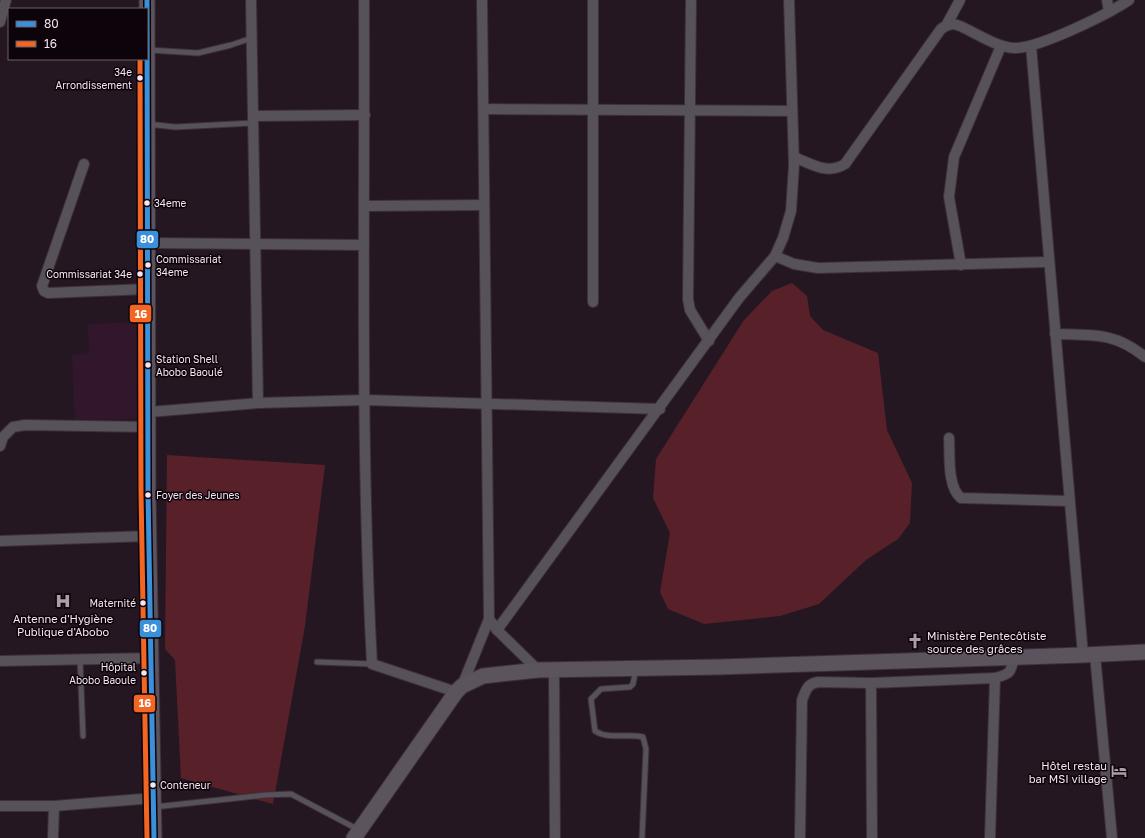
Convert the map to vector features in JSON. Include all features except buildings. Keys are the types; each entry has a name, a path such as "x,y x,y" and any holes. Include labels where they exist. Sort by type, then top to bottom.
{"street":[{"path":"0,22 6,0"},
{"path":"251,0 258,403"},
{"path":"364,0 364,245 368,593 372,664 459,689 483,676 538,670 636,669 1145,652"},
{"path":"357,834 459,689 489,619 482,0"},
{"path":"593,0 593,302"},
{"path":"690,0 691,112 688,219 688,299 690,310 709,341"},
{"path":"497,630 660,409 739,298 775,256 783,238 791,211 794,157 789,0"},
{"path":"794,157 828,170 836,169 845,164 941,29 947,24 960,0"},
{"path":"1107,0 1109,12"},
{"path":"947,24 960,26 1001,46 1014,48 1030,46 1068,31 1109,12 1129,0"},
{"path":"961,265 949,197 954,157 1001,46"},
{"path":"1030,46 1068,501 1112,838"},
{"path":"148,50 149,536 154,838"},
{"path":"484,109 691,112 792,111"},
{"path":"253,120 365,115"},
{"path":"84,164 42,286 44,291 48,293 148,289"},
{"path":"365,206 484,205"},
{"path":"149,243 364,245"},
{"path":"775,256 794,264 818,268 1049,262"},
{"path":"1055,334 1102,335 1124,342 1145,357"},
{"path":"0,446 3,438 13,427 25,425 149,420 258,403 366,400 486,402 660,409"},
{"path":"949,438 952,486 955,494 961,498 1068,501"},
{"path":"0,542 149,536"},
{"path":"489,619 497,630 538,670"},
{"path":"800,838 802,700 806,688 811,683 871,683 995,678 1007,675 1012,670 1014,657"},
{"path":"0,661 151,658"},
{"path":"554,670 555,838"},
{"path":"990,838 995,678"},
{"path":"871,683 872,838"},
{"path":"0,806 54,806 154,802"},
{"path":"53,838 54,806"}],"lane":[{"path":"148,50 198,53 252,38"},
{"path":"148,124 175,127 253,120"},
{"path":"80,659 82,736"},
{"path":"317,662 372,664"},
{"path":"636,669 633,684 630,687 601,689 591,699 595,731 600,734 621,736 636,735 644,737 646,749 642,838"},
{"path":"154,802 291,794 357,834"}],"shaded area":[{"path":"792,283 807,296 810,316 823,330 878,353 887,430 912,483 910,523 898,539 866,560 819,604 780,616 704,624 668,609 660,592 670,533 653,498 656,459 744,320 772,291"},
{"path":"140,322 144,418 75,421 72,355 89,354 88,324"},
{"path":"167,455 325,465 305,626 273,804 181,778 175,660 165,649"}],"transit line":[{"name":"80","path":"147,0 147,8"},
{"name":"16","path":"140,60 141,492 147,838"},
{"name":"80","path":"147,60 148,492 154,838"}],"place":[{"name":"34e Arrondissement","path":"140,78"},
{"name":"34eme","path":"147,203"},
{"name":"Commissariat 34eme","path":"148,265"},
{"name":"Commissariat 34e","path":"140,274"},
{"name":"Station Shell Abobo Baoulé","path":"148,365"},
{"name":"Foyer des Jeunes","path":"148,495"},
{"name":"Antenne d'Hygiène Publique d'Abobo","path":"63,601"},
{"name":"Maternité","path":"143,603"},
{"name":"Ministère Pentecôtiste source des grâces","path":"915,641"},
{"name":"Hôpital Abobo Baoule","path":"144,673"},
{"name":"Hôtel restau bar MSI village","path":"1119,771"},
{"name":"Conteneur","path":"153,785"}]}
